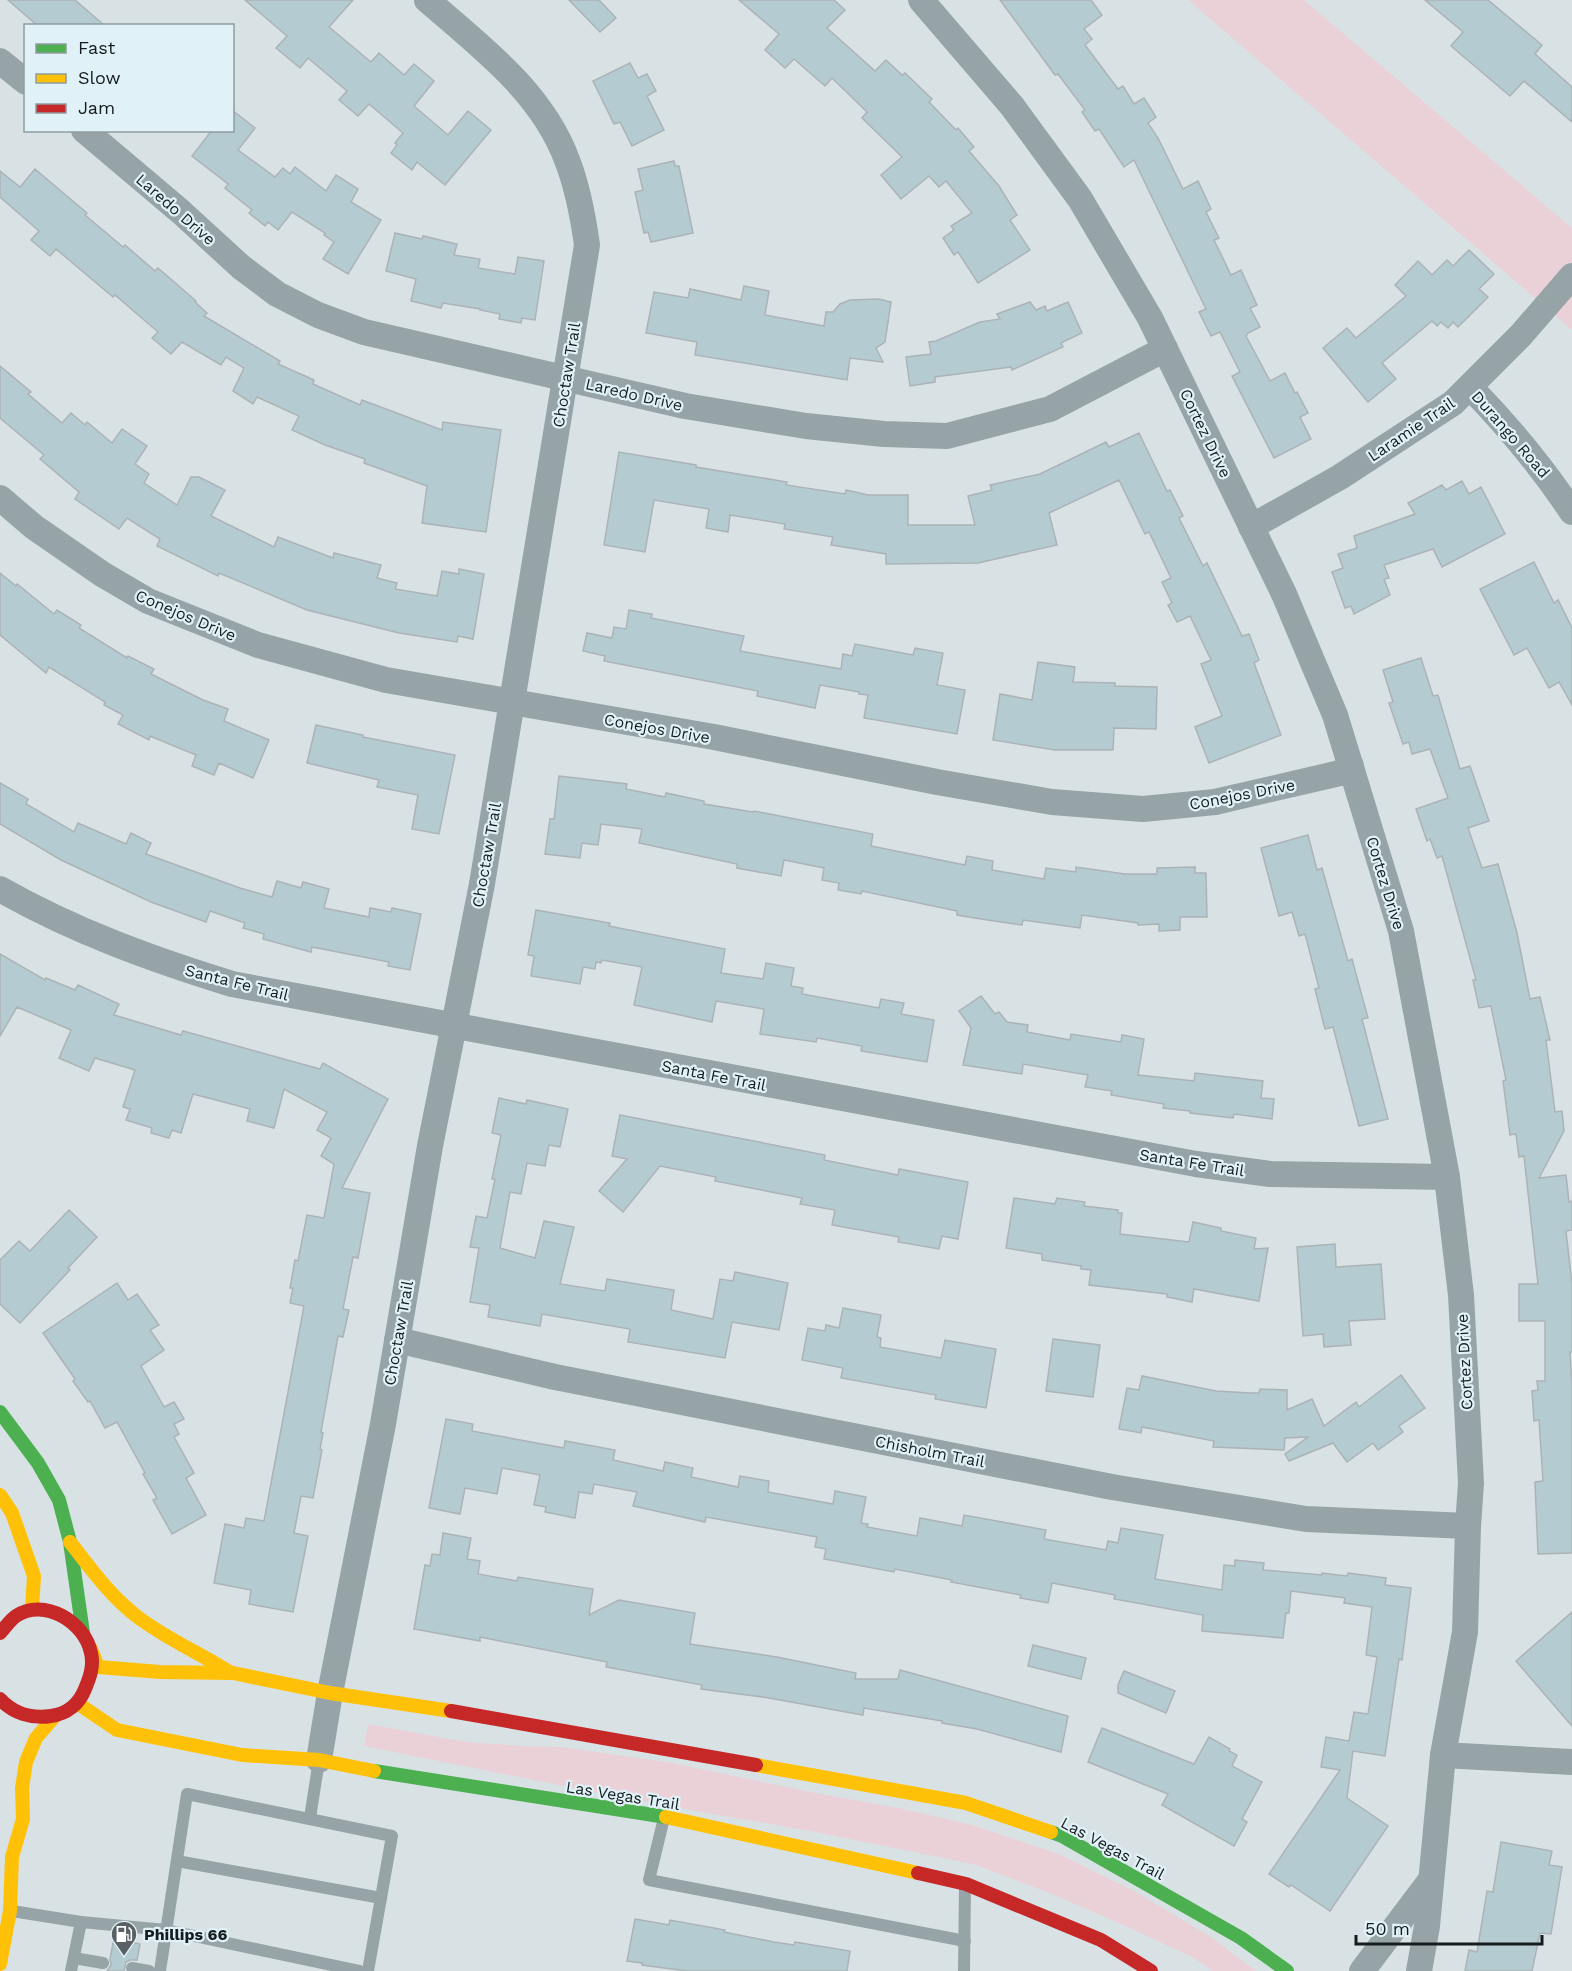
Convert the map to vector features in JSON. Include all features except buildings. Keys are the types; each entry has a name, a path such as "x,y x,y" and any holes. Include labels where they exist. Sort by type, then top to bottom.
{"main road":[{"path":"0,1412 38,1463 59,1500 70,1542 83,1633"},
{"path":"0,1495 12,1513 34,1576 32,1609"},
{"path":"70,1542 93,1571 137,1617 233,1674"},
{"path":"0,1633 18,1615 32,1609 53,1610 70,1620 83,1633 98,1666 146,1672 233,1674"},
{"path":"3,1706 22,1714 43,1717 64,1714 77,1703 87,1688 93,1669 92,1649"},
{"name":"Las Vegas Trail","path":"233,1674 966,1803 1062,1836 1241,1938 1287,1971"},
{"name":"Las Vegas Trail","path":"77,1703 117,1730 242,1755 319,1760 402,1777 664,1817 966,1884 1101,1940 1151,1971"},
{"path":"0,1964 10,1911 12,1857 23,1819 22,1788 26,1761 36,1738 55,1716"},
{"path":"5,1836 12,1857"}],"street":[{"name":"Choctaw Trail","path":"319,1760 330,1692 383,1424 430,1146 482,884 587,245 581,205 567,159 543,113 501,64 427,0"},
{"name":"Cortez Drive","path":"921,0 1012,106 1080,199 1150,318 1284,594 1326,693 1351,766 1401,931 1447,1177 1461,1306 1471,1483 1465,1632 1443,1755 1427,1926 1419,1971"},
{"path":"0,61 24,80"},
{"name":"Laredo Drive","path":"86,132 181,212 241,267 277,294 318,315 364,332 685,406 806,426 884,434 947,436 1050,409 1165,349"},
{"name":"Laramie Trail","path":"1251,527 1340,477 1453,403 1521,335 1572,276"},
{"name":"Durango Road","path":"1470,387 1502,420 1550,478 1572,512"},
{"name":"Conejos Drive","path":"0,498 34,527 102,574 148,601 258,645 386,680 714,737 937,782 1041,800 1143,809 1215,802 1340,773 1351,766"},
{"name":"Santa Fe Trail","path":"0,889 85,932 168,964 232,984 1196,1164 1270,1174 1447,1177"},
{"name":"Chisholm Trail","path":"396,1341 555,1377 1112,1487 1306,1519 1468,1526"},
{"path":"1443,1755 1572,1762"},
{"path":"1362,1971 1430,1881"}],"lane":[{"path":"310,1818 319,1760"},
{"path":"160,1971 188,1794 392,1836 368,1971"},
{"path":"664,1817 649,1880 964,1941"},
{"path":"177,1861 381,1898"},
{"path":"964,1971 966,1884"},
{"path":"10,1911 81,1922 166,1930 360,1971"},
{"path":"72,1971 81,1922"},
{"path":"74,1958 103,1963"},
{"path":"132,1968 148,1971"}],"shaded area":[{"path":"1188,0 1304,0 1572,228 1572,330"},
{"path":"368,1724 466,1742 561,1747 673,1763 899,1808 972,1825 1059,1854 1136,1892 1211,1937 1256,1971 1212,1971 1192,1957 1123,1925 1052,1894 973,1864 364,1746"}],"traffic: fast":[{"path":"0,1412 38,1463 59,1500 70,1542 83,1633"},
{"path":"374,1771 666,1817"},
{"path":"1051,1832 1062,1836 1241,1938 1287,1971"}],"traffic: slow":[{"path":"0,1495 12,1513 34,1576 32,1609"},
{"path":"70,1542 102,1582 129,1610 161,1633 231,1673"},
{"path":"91,1649 98,1667 160,1672 233,1673 330,1693 451,1711"},
{"path":"77,1703 117,1730 242,1755 319,1760 374,1771"},
{"path":"0,1964 10,1911 12,1857 23,1819 22,1788 26,1762 36,1738 55,1716"},
{"path":"756,1765 966,1803 1051,1832"},
{"path":"666,1817 918,1873"}],"traffic: jam":[{"path":"0,1633 16,1616 27,1611 39,1609 50,1611 62,1616 81,1631 91,1653 92,1662 90,1676 82,1694 76,1704 62,1713 44,1717 30,1716 11,1708 0,1699"},
{"path":"451,1711 756,1765"},
{"path":"918,1873 966,1884 1101,1940 1151,1971"}],"place":[{"name":"Phillips 66","path":"124,1957"}]}
